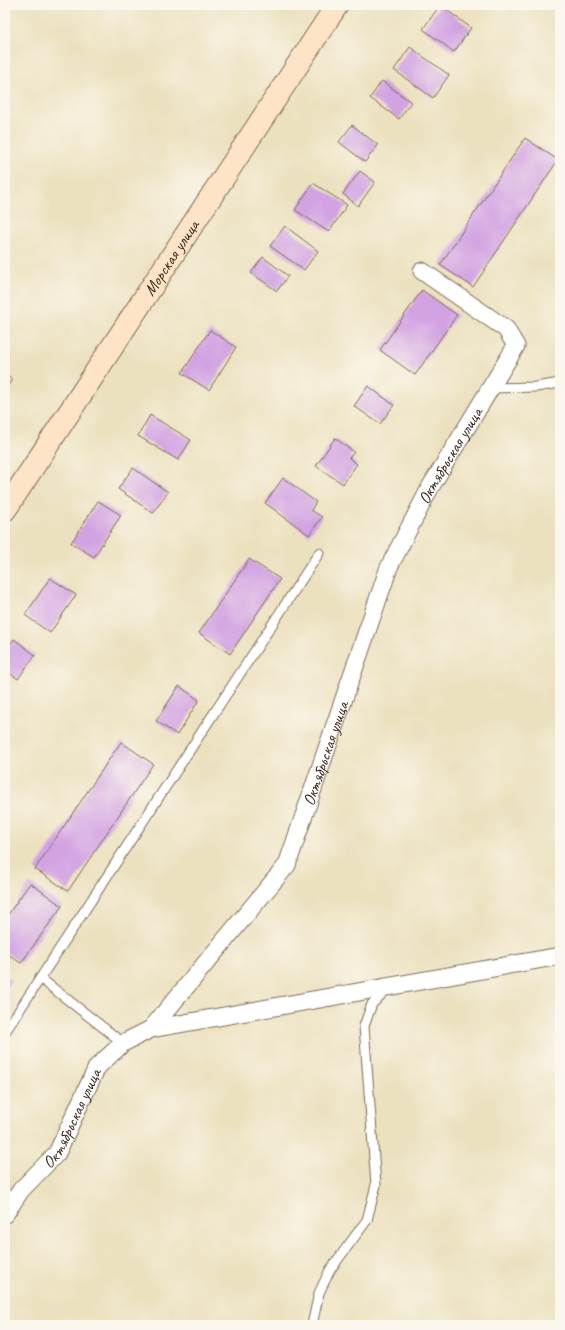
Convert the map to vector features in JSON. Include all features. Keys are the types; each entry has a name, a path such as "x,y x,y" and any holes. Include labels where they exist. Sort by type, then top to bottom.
{"main road":[{"name":"Морская улица","path":"5,510 336,5"}],"street":[{"name":"Октябрьская улица","path":"5,1214 21,1190 56,1153 97,1067 123,1043 151,1029 287,865 389,567 431,486 516,346 506,329 422,271"},
{"path":"151,1029 560,956"}],"lane":[{"path":"490,388 536,387 560,383"},
{"path":"5,1032 319,553"},
{"path":"40,978 123,1043"},
{"path":"312,1325 319,1293 330,1270 368,1220 376,1185 364,1026 372,1004 390,987"}],"building":[{"path":"440,5 471,28 454,52 423,29"},
{"path":"410,47 449,75 433,98 394,70"},
{"path":"382,81 411,102 399,119 370,98"},
{"path":"352,125 378,145 365,162 339,142"},
{"path":"525,138 558,160 473,287 440,265"},
{"path":"360,171 375,182 358,206 343,194"},
{"path":"313,183 347,205 329,232 295,210"},
{"path":"285,226 318,251 304,270 270,246"},
{"path":"263,257 288,276 277,291 251,273"},
{"path":"422,290 457,315 415,375 380,350"},
{"path":"210,330 236,347 209,390 182,373"},
{"path":"5,375 12,379 5,391"},
{"path":"368,386 394,405 380,424 354,406"},
{"path":"150,415 191,440 178,460 138,436"},
{"path":"335,438 354,452 349,458 357,464 343,484 316,466"},
{"path":"133,468 168,492 153,513 118,489"},
{"path":"283,478 316,502 311,510 322,517 309,535 265,503"},
{"path":"98,501 121,515 94,557 71,543"},
{"path":"249,559 280,579 230,654 199,633"},
{"path":"50,578 76,595 50,633 25,615"},
{"path":"14,639 35,655 18,679 5,670 5,651"},
{"path":"179,686 199,700 177,735 156,721"},
{"path":"121,742 153,764 68,891 35,869"},
{"path":"30,883 62,906 21,963 5,952 5,919"},
{"path":"5,976 11,980 5,989"}]}
